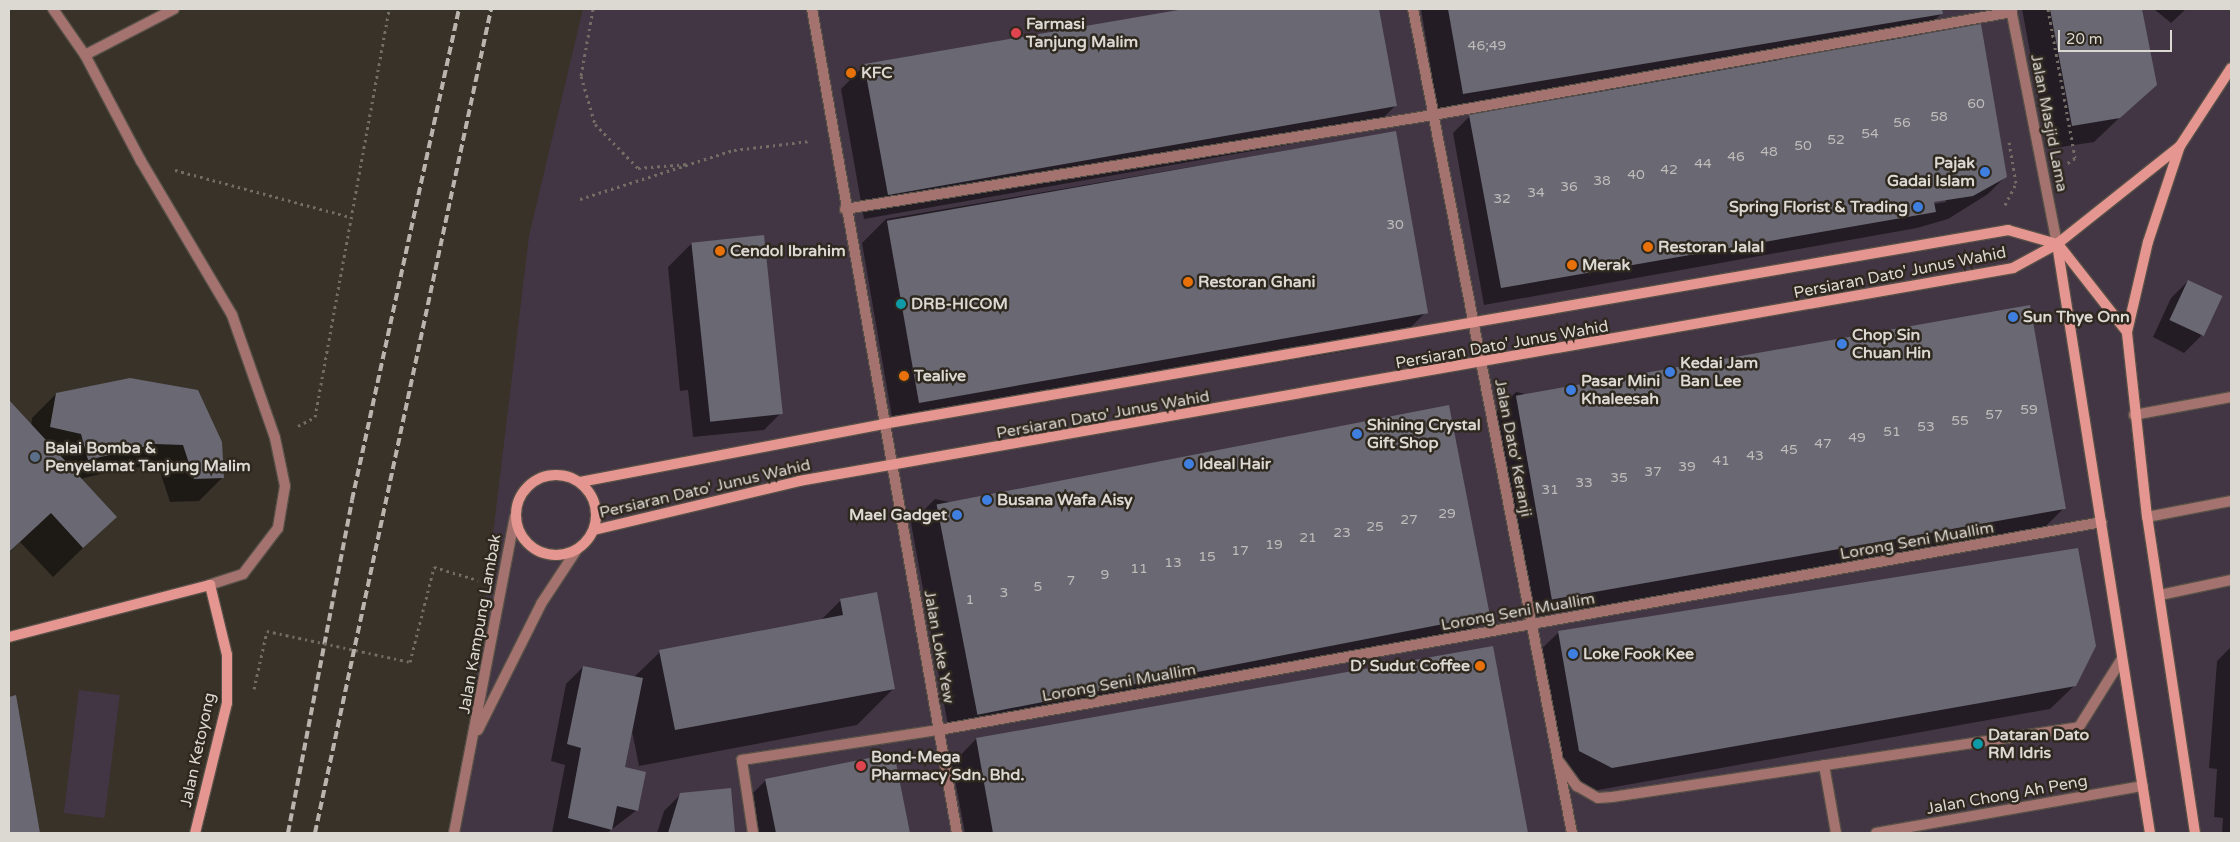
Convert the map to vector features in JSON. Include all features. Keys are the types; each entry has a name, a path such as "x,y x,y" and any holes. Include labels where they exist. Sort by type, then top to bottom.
{"street":[{"path":"9,637 210,585 243,574 278,528 285,486 275,438 232,315 141,161 85,55 53,9"},
{"path":"85,55 174,9"},
{"name":"Jalan Loke Yew","path":"812,9 890,467 957,833"},
{"name":"Jalan Dato' Keranji","path":"1413,9 1572,833"},
{"path":"845,209 1433,115 2012,11"},
{"name":"Jalan Masjid Lama","path":"2012,11 2057,244"},
{"path":"2195,833 2147,517 2134,415 2128,332 2148,242 2180,146 2231,68"},
{"path":"2057,244 2180,146"},
{"name":"Persiaran Dato' Junus Wahid","path":"580,482 884,424 2008,230 2057,244"},
{"path":"2057,244 2128,332"},
{"path":"2057,244 2102,522 2121,660 2150,833"},
{"name":"Persiaran Dato' Junus Wahid","path":"594,530 798,481 890,467 1481,364 2013,268 2057,244"},
{"path":"2134,415 2231,397"},
{"path":"556,474 580,482 595,504 594,530 576,551 563,555 536,550 525,542 515,517 522,492 537,479 556,474"},
{"path":"2147,517 2231,501"},
{"name":"Jalan Kampung Lambak","path":"454,833 474,738 500,586 515,517"},
{"name":"Lorong Seni Muallim","path":"753,833 742,760 939,730 2102,522"},
{"name":"Jalan Kampung Lambak","path":"474,738 541,604 576,551"},
{"path":"2160,596 2211,581 2231,580"},
{"name":"Jalan Ketoyong","path":"195,833 226,703 227,655 210,585"},
{"path":"1560,764 1577,786 1598,798 2079,727 2121,660"},
{"path":"1824,765 1836,833"},
{"name":"Jalan Chong Ah Peng","path":"1876,833 2143,786"}],"path":[{"path":"275,438 315,417 389,9"},
{"path":"593,9 581,76 595,124 638,168 695,163"},
{"path":"2044,178 2075,158 2048,9"},
{"path":"1995,208 2004,206 2016,184 2008,137"},
{"path":"580,199 734,150 833,138"},
{"path":"141,161 350,217"},
{"path":"267,631 410,662 434,567 500,586"}],"shaded area":[{"path":"583,9 2231,9 2231,833 457,833 529,236"},
{"path":"79,690 120,695 105,818 64,813"}],"building":[{"path":"1184,9 1379,9 1397,106 888,195 864,64"},
{"path":"1448,9 1942,9 1943,14 1463,94"},
{"path":"2050,9 2142,9 2157,85 2120,118 2072,126"},
{"path":"1981,24 2007,177 1973,196 1934,202 1936,212 1501,288 1469,115"},
{"path":"1396,131 1428,313 919,403 887,221"},
{"path":"764,235 783,414 710,422 691,243"},
{"path":"2188,280 2222,296 2204,336 2169,320"},
{"path":"2030,305 2066,509 1552,599 1516,396"},
{"path":"130,378 198,390 222,442 224,478 194,479 183,445 155,444 88,460 81,434 50,427 56,393"},
{"name":"Balai Bomba & Penyelamat Tanjung Malim","path":"9,400 117,517 83,548 51,513 9,552"},
{"path":"1449,405 1490,615 977,715 937,505"},
{"path":"2078,548 2096,646 2076,686 1612,768 1579,751 1558,631"},
{"path":"877,592 895,689 675,730 659,650 843,615 840,599"},
{"path":"1493,646 1528,833 993,833 976,738"},
{"path":"583,666 643,678 625,767 646,772 638,811 617,806 612,830 568,818 581,748 567,744"},
{"path":"16,695 40,833 9,833 9,697"},
{"path":"894,753 910,833 776,833 765,779"},
{"path":"731,788 735,833 668,833 680,793"}],"railway":[{"path":"288,833 352,500 459,9"},
{"path":"315,833 491,9"}],"place":[{"name":"Farmasi Tanjung Malim","path":"1016,33"},
{"name":"KFC","path":"851,73"},
{"name":"Pajak Gadai Islam","path":"1985,172"},
{"name":"Spring Florist & Trading","path":"1918,207"},
{"name":"Restoran Jalal","path":"1648,247"},
{"name":"Cendol Ibrahim","path":"720,251"},
{"name":"Merak","path":"1572,265"},
{"name":"Restoran Ghani","path":"1188,282"},
{"name":"DRB-HICOM","path":"901,304"},
{"name":"Sun Thye Onn","path":"2013,317"},
{"name":"Chop Sin Chuan Hin","path":"1842,344"},
{"name":"Kedai Jam Ban Lee","path":"1670,372"},
{"name":"Tealive","path":"904,376"},
{"name":"Pasar Mini Khaleesah","path":"1571,390"},
{"name":"Shining Crystal Gift Shop","path":"1357,434"},
{"name":"Balai Bomba & Penyelamat Tanjung Malim","path":"35,457"},
{"name":"Ideal Hair","path":"1189,464"},
{"name":"Busana Wafa Aisy","path":"987,500"},
{"name":"Mael Gadget","path":"957,515"},
{"name":"Loke Fook Kee","path":"1573,654"},
{"name":"D’ Sudut Coffee","path":"1480,666"},
{"name":"Dataran Dato RM Idris","path":"1978,744"},
{"name":"Bond-Mega Pharmacy Sdn. Bhd.","path":"861,766"}]}
